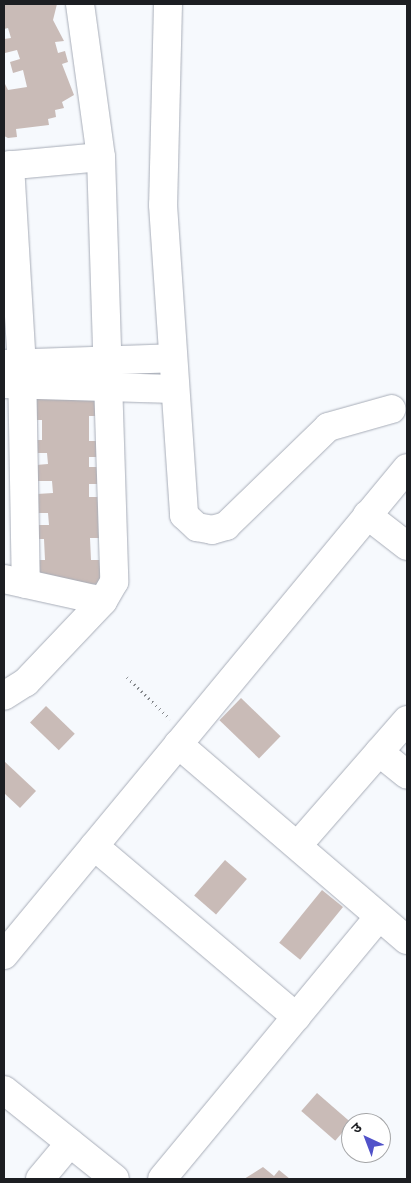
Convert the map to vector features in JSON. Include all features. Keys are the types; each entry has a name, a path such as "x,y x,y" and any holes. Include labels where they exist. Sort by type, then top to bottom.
{"street":[{"path":"4,696 26,682 103,601 114,582 101,157 80,4"},
{"path":"168,4 163,205 184,515 197,527 212,530 226,526 256,502 328,427 392,409"},
{"path":"101,157 7,166 13,375 15,581 103,601"},
{"path":"13,375 108,362 172,358"},
{"path":"13,375 109,388 174,389"},
{"path":"4,955 407,468"},
{"path":"367,515 407,546"},
{"path":"298,845 407,720"},
{"path":"185,735 298,845 407,940"},
{"path":"379,752 407,774"},
{"path":"94,846 296,1017"},
{"path":"162,1179 379,917"},
{"path":"4,1090 115,1179"},
{"path":"40,1179 70,1143"}],"path":[{"path":"126,677 185,735"}],"building":[{"path":"4,4 57,4 53,20 64,41 55,42 58,53 65,51 68,62 62,64 74,95 62,102 64,108 55,110 56,117 48,119 49,125 16,129 17,137 8,138 4,136 4,82 8,90 27,87 23,70 13,73 10,62 20,59 17,50 5,53 4,39 11,38 8,28 4,29"},
{"path":"96,395 96,416 89,416 89,441 97,441 97,457 89,457 89,467 97,467 97,484 89,484 89,497 98,497 99,538 90,538 91,560 100,560 100,584 39,586 38,560 45,560 44,539 38,539 37,525 49,525 48,513 37,513 37,494 53,493 52,481 36,481 36,465 48,464 47,453 36,453 35,440 42,440 42,420 35,420 34,396"},
{"path":"241,698 281,736 259,759 219,720"},
{"path":"46,706 75,734 59,750 30,723"},
{"path":"4,761 36,791 20,808 4,793"},
{"path":"225,860 247,879 216,914 194,895"},
{"path":"322,890 343,907 300,960 279,943"},
{"path":"317,1093 341,1114 341,1134 335,1141 301,1111"},
{"path":"263,1167 274,1176 279,1170 290,1179 244,1179"}]}
